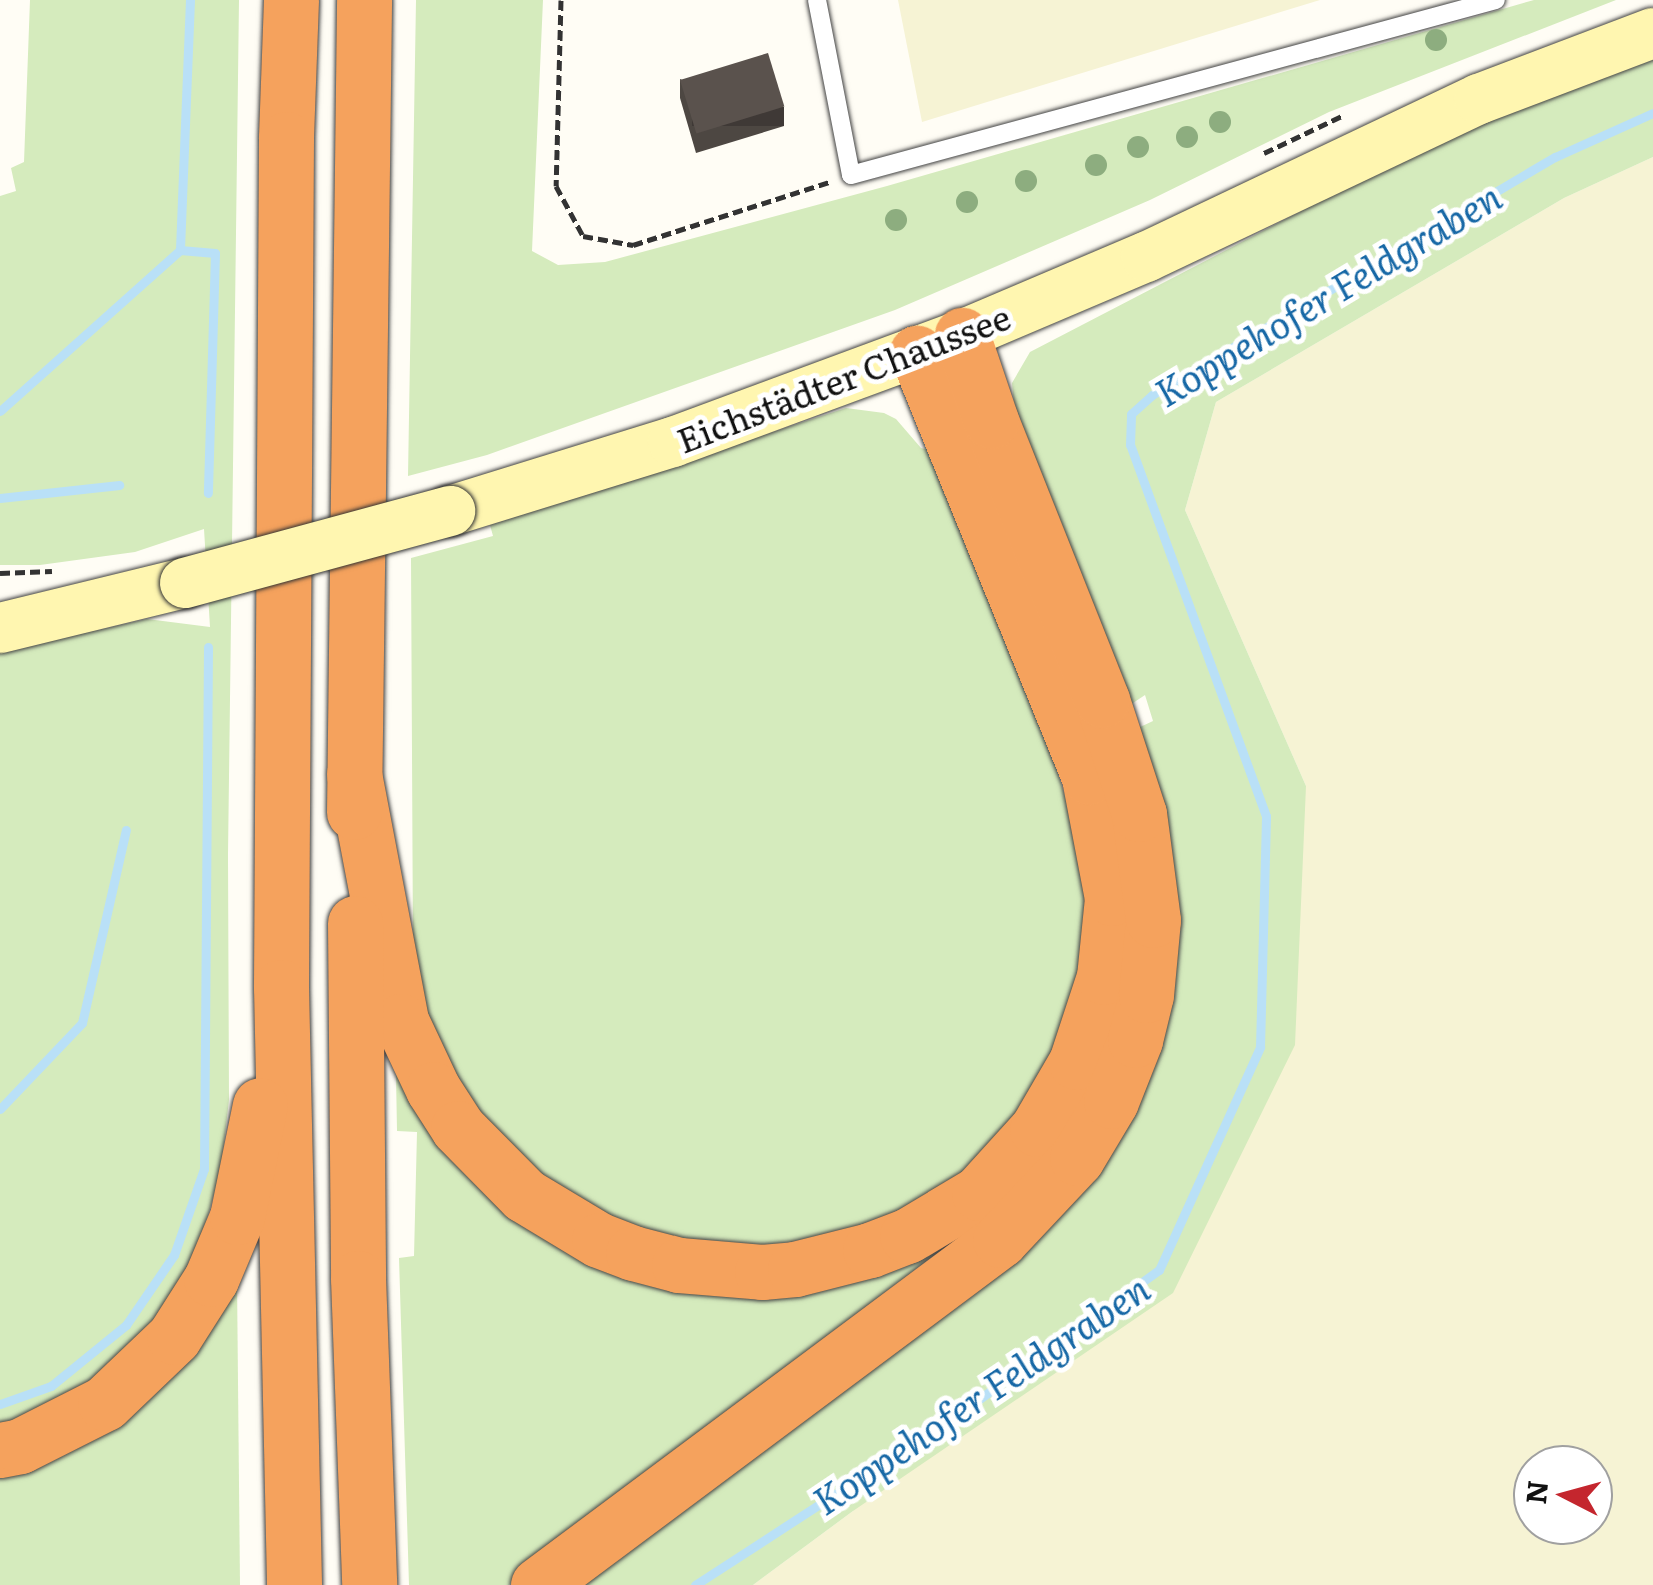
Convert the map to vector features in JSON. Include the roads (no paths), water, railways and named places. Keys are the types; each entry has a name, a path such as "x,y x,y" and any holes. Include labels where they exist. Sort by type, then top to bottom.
{"highway":[{"path":"291,0 286,139 281,986 294,1585"},
{"path":"364,0 354,774 358,1278 369,1585"},
{"path":"354,774 401,1021 432,1090 458,1128 524,1196 599,1240 634,1253 679,1265 762,1272 831,1262 870,1250 907,1236 979,1193 1036,1130 1076,1062 1094,1018 1104,977 1112,898 1089,777 939,344"},
{"path":"538,1585 1010,1231 1078,1158 1111,1101 1135,1040 1146,995 1153,920 1139,814 1102,700 991,422 939,344"},
{"path":"0,1450 20,1446 105,1403 174,1338 211,1279 244,1188 281,986"}],"main road":[{"name":"Eichstädter Chaussee","path":"0,628 184,584 450,511 673,442 939,344 1146,257 1479,99 1653,33"}],"lane":[{"path":"818,0 851,175 1496,0"}],"waterway":[{"path":"190,0 180,250 215,253 208,493"},
{"name":"Koppehofer Feldgraben","path":"695,1585 964,1410 1159,1270 1260,1047 1266,816 1130,445 1131,414 1152,395 1555,157 1653,113"},
{"path":"0,411 180,250"},
{"path":"0,498 119,485"},
{"path":"0,1404 51,1386 126,1325 174,1255 204,1169 208,647"},
{"path":"0,1109 82,1023 126,830"}]}
